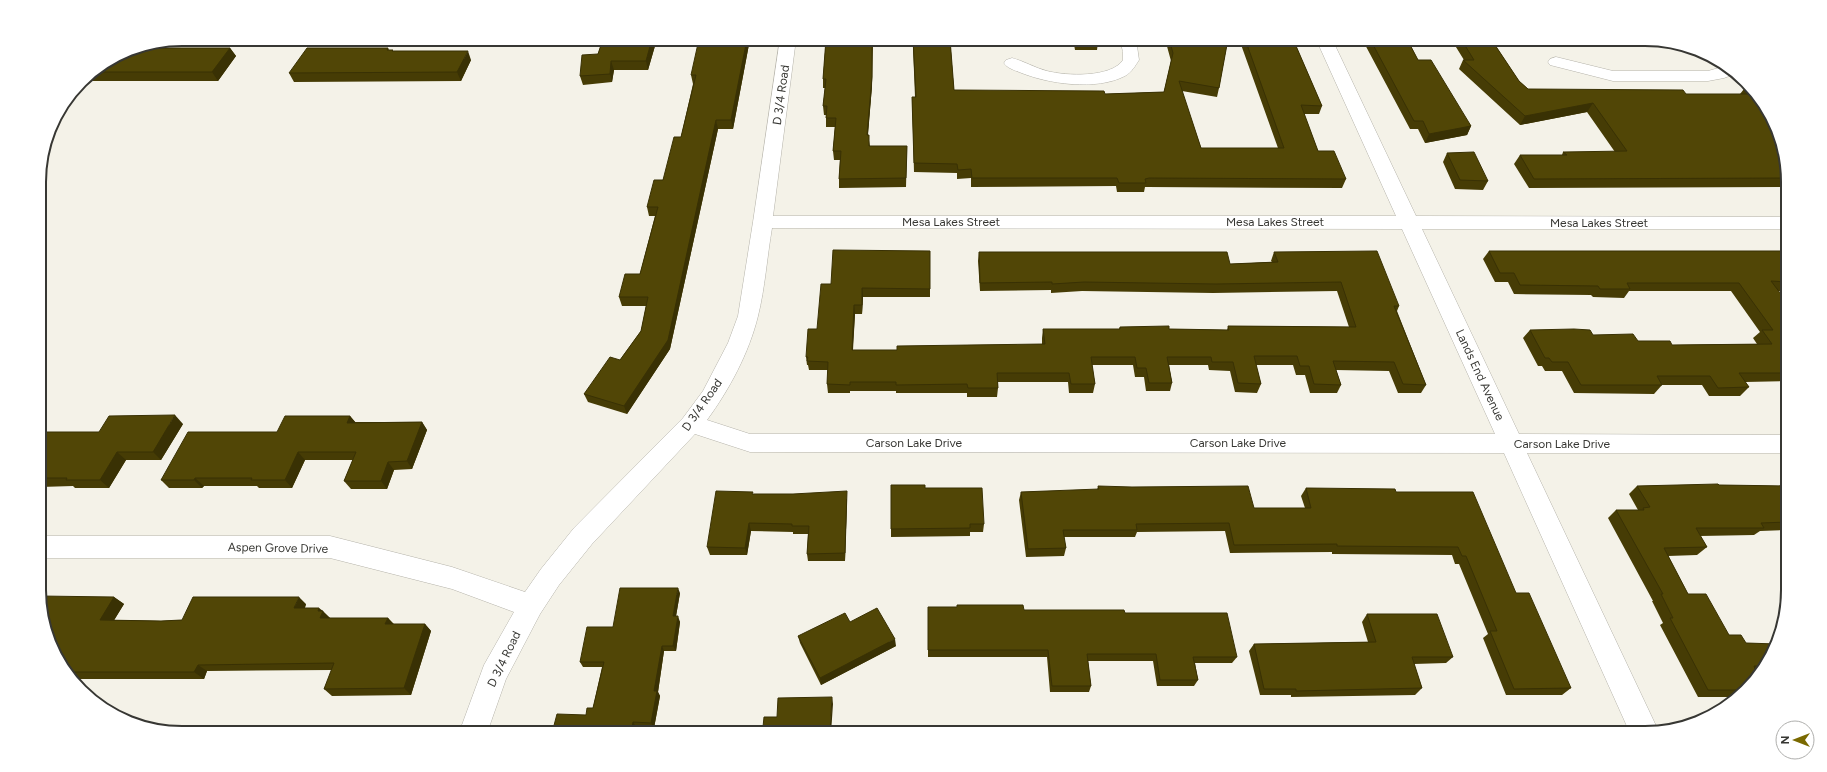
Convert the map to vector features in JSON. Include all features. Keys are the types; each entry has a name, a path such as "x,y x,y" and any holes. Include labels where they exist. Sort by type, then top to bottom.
{"street":[{"name":"D 3/4 Road","path":"475,726 494,674 531,606 550,577 583,536 691,424 714,390 739,343 748,316 763,222 787,46"},
{"path":"1012,63 1053,77 1105,77 1122,71 1128,66 1132,55 1130,46"},
{"name":"Lands End Avenue","path":"1327,46 1643,726"},
{"path":"1556,62 1613,76 1708,76 1718,75 1725,72"},
{"name":"Mesa Lakes Street","path":"763,222 1781,223"},
{"name":"Carson Lake Drive","path":"691,424 750,443 1781,444"},
{"name":"Aspen Grove Drive","path":"46,547 330,547 452,578 531,606"}],"building":[{"path":"601,46 650,46 646,61 611,61 610,74 580,76 582,55 598,54"},
{"path":"697,46 746,46 731,120 716,120 668,340 624,406 584,394 610,357 620,360 641,331 648,297 619,297 625,274 640,274 658,207 647,207 654,180 663,180 674,137 681,137 696,75 691,75"},
{"path":"825,46 872,46 872,77 867,135 869,135 869,146 907,146 906,178 839,179 841,151 833,151 836,118 826,118 827,106 823,106 826,79 823,79"},
{"path":"913,46 951,46 954,90 1104,91 1105,94 1164,92 1173,53 1171,46 1227,46 1219,88 1179,81 1201,148 1284,148 1248,46 1296,46 1322,106 1301,105 1318,151 1334,151 1346,179 1149,178 1145,179 1146,183 1119,183 1117,178 972,178 971,169 958,170 957,164 914,163 912,97 916,97"},
{"path":"1374,46 1411,46 1418,60 1431,60 1471,126 1429,134 1423,121 1414,121"},
{"path":"1465,46 1496,46 1519,81 1528,89 1683,90 1686,94 1748,94 1744,89 1758,106 1771,130 1780,164 1781,178 1534,179 1520,155 1567,155 1563,152 1627,151 1593,103 1525,116 1463,60 1474,60"},
{"path":"230,48 212,72 102,72 130,56 155,49"},
{"path":"307,48 388,48 387,50 393,50 392,51 468,51 457,72 289,73"},
{"path":"1474,152 1488,181 1460,180 1447,153"},
{"path":"833,250 930,251 930,289 862,288 862,305 854,305 852,350 897,350 897,346 1045,344 1043,329 1120,329 1120,327 1169,326 1169,329 1229,330 1228,326 1356,327 1341,282 1216,284 1084,282 1052,284 1052,282 980,283 979,252 1227,252 1230,264 1278,262 1274,252 1377,251 1399,306 1394,306 1426,385 1403,384 1394,362 1333,361 1341,385 1314,384 1309,366 1300,366 1297,356 1254,356 1261,384 1238,383 1233,362 1212,362 1211,357 1167,357 1172,383 1149,383 1146,368 1137,368 1135,357 1091,357 1095,384 1071,384 1069,373 997,373 998,388 968,388 967,384 896,385 896,382 850,382 850,385 827,384 828,362 807,361 808,357 806,357 808,329 817,329 821,284 831,284"},
{"path":"1489,251 1781,251 1781,282 1771,281 1781,294 1781,373 1739,373 1749,387 1718,388 1710,376 1657,376 1662,385 1581,385 1568,362 1552,362 1549,358 1545,358 1530,330 1574,329 1590,330 1593,335 1633,334 1638,341 1670,341 1672,345 1772,344 1762,330 1773,330 1739,283 1627,283 1630,289 1600,289 1598,286 1520,285 1514,273 1500,273"},
{"path":"175,415 153,452 117,452 100,480 66,480 67,478 46,478 46,432 99,432 109,416"},
{"path":"285,416 350,416 347,423 422,422 407,461 388,462 381,481 344,481 356,452 298,452 285,480 251,480 252,478 195,478 194,480 161,480 188,432 277,432"},
{"path":"1718,484 1781,486 1781,522 1761,523 1764,528 1696,528 1707,547 1664,548 1688,594 1706,594 1729,635 1741,635 1746,643 1770,644 1758,666 1754,666 1755,670 1737,690 1708,690 1670,618 1673,618 1661,594 1663,594 1616,510 1644,510 1643,508 1650,507 1637,486"},
{"path":"891,485 925,485 925,488 982,488 984,524 970,524 970,528 891,529"},
{"path":"1098,486 1248,486 1254,508 1311,508 1306,488 1395,489 1396,492 1473,492 1516,593 1529,593 1571,688 1514,689 1490,631 1497,631 1466,556 1462,556 1458,547 1337,546 1337,544 1234,545 1229,523 1136,524 1137,530 1063,530 1066,548 1028,549 1021,492 1099,489"},
{"path":"716,491 753,492 752,494 793,494 847,491 845,553 807,554 809,526 792,526 792,524 749,523 745,548 707,547"},
{"path":"620,588 678,588 673,616 678,616 673,646 662,646 654,691 657,691 651,723 633,722 632,726 554,726 557,714 586,715 587,708 593,708 604,662 580,662 587,627 613,627"},
{"path":"46,596 114,597 100,620 182,620 193,597 299,597 294,608 319,608 318,611 323,611 320,618 388,618 385,624 425,624 404,688 324,689 334,663 198,665 194,672 74,672 60,650 53,634"},
{"path":"957,605 1023,605 1024,610 1124,610 1125,613 1227,613 1237,657 1193,657 1198,680 1160,680 1156,654 1087,654 1091,686 1052,686 1048,650 928,650 928,607 957,607"},
{"path":"877,608 895,639 820,678 798,636 845,613 850,622"},
{"path":"1367,614 1437,614 1453,657 1412,657 1422,688 1296,691 1296,689 1264,689 1254,644 1376,642"},
{"path":"832,697 830,726 763,726 764,717 777,717 778,698"}]}
